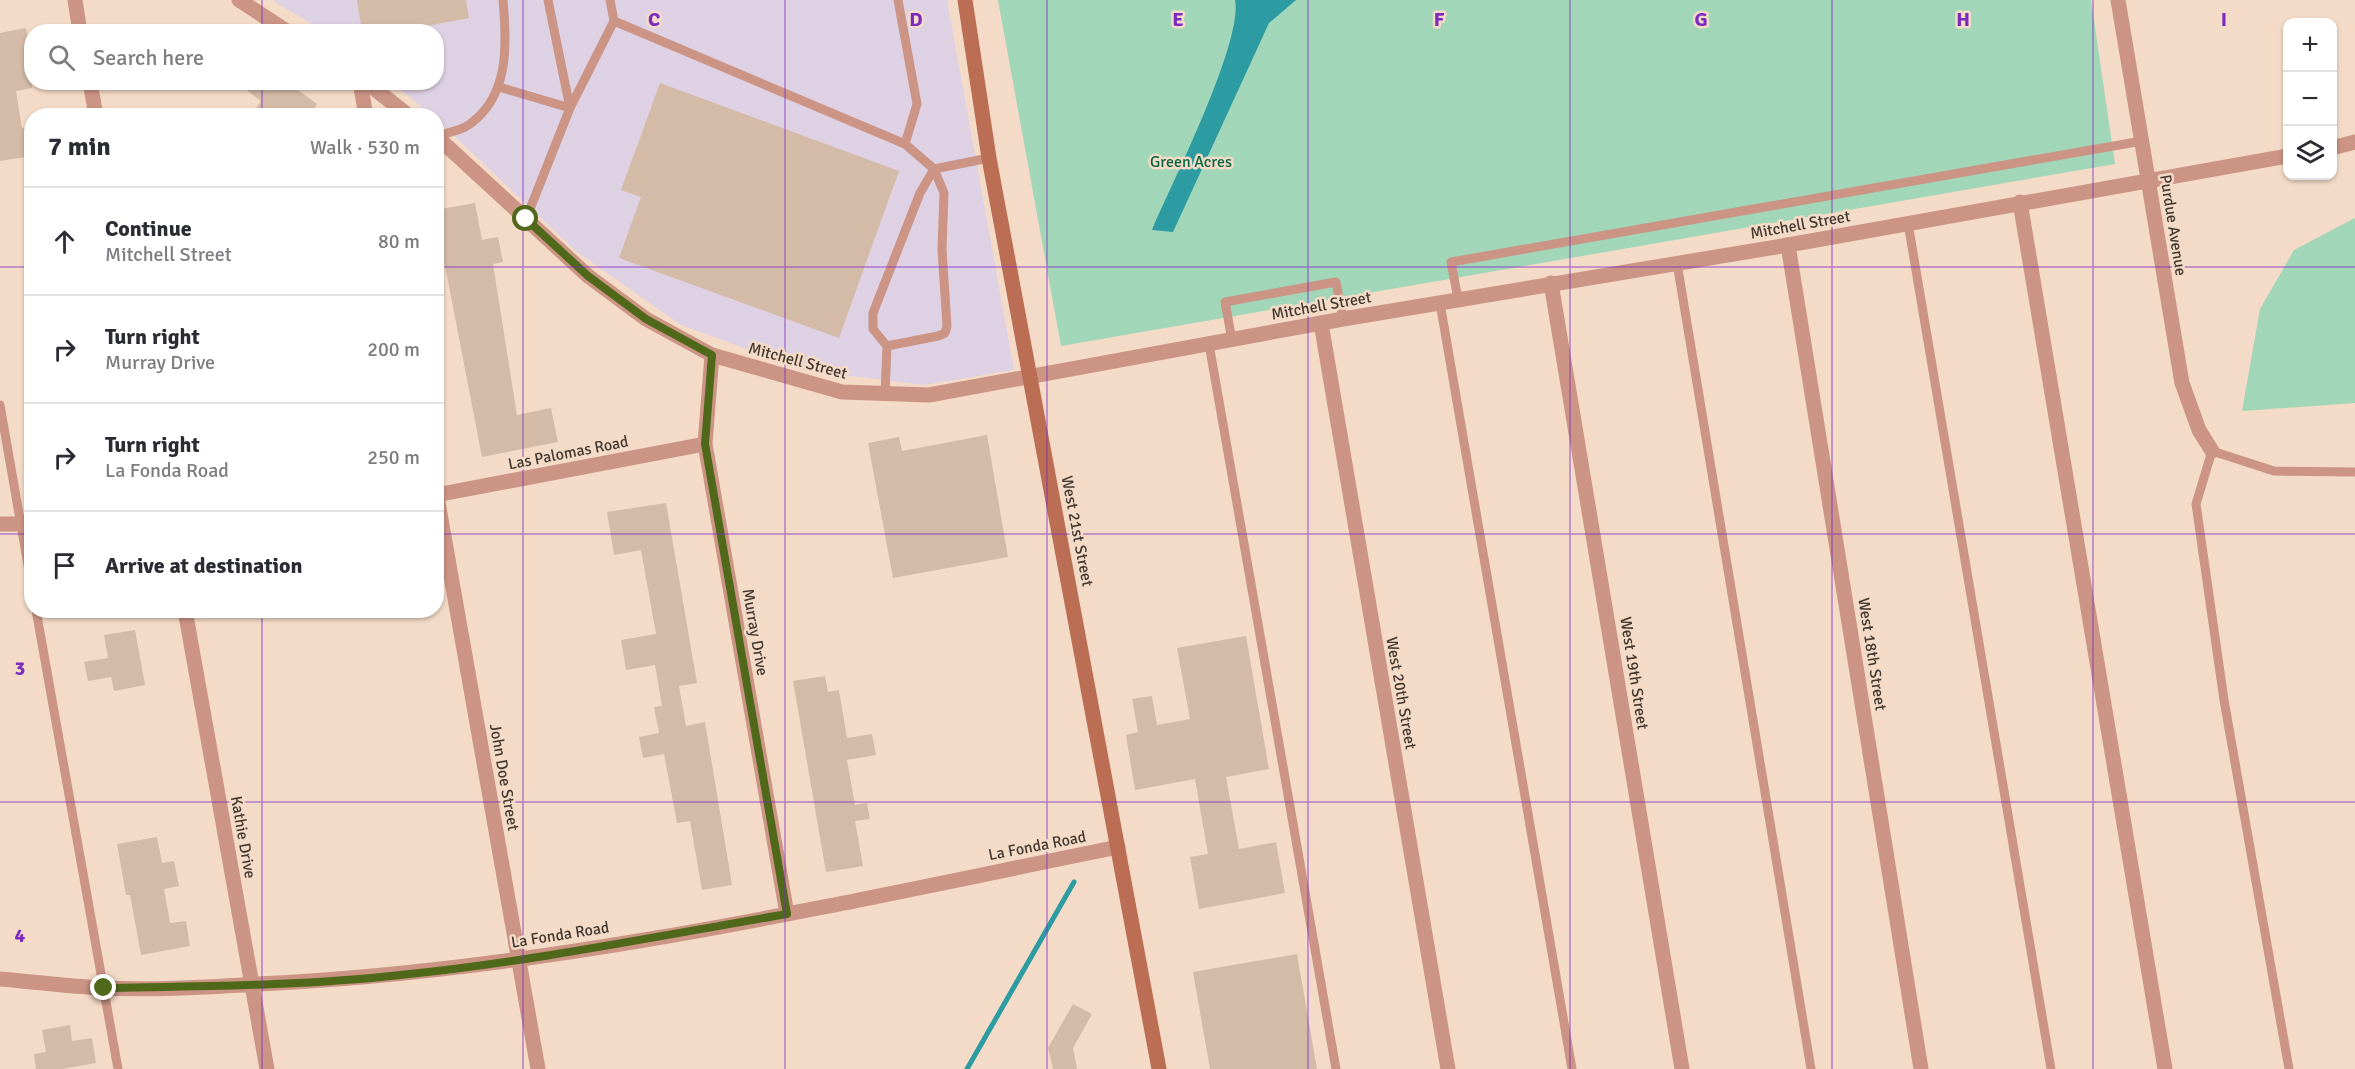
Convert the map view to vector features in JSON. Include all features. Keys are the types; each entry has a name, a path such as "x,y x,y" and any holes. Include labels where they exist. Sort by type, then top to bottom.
{"main road":[{"name":"West 21st Street","path":"965,0 989,158 1159,1069"}],"street":[{"path":"75,0 79,24"},
{"path":"239,0 276,24"},
{"name":"Purdue Avenue","path":"2118,0 2182,382 2199,430 2212,451"},
{"path":"91,90 95,108"},
{"path":"361,90 365,108"},
{"path":"376,90 399,108"},
{"path":"2337,147 2355,142"},
{"name":"Mitchell Street","path":"444,143 588,276 646,319 712,355 842,392 929,395 1343,319 1788,245 2148,179 2283,157"},
{"path":"2020,202 2165,1069"},
{"name":"West 18th Street","path":"1788,245 1921,1069"},
{"name":"West 19th Street","path":"1551,283 1682,1069"},
{"name":"West 20th Street","path":"1321,323 1448,1069"},
{"name":"Murray Drive","path":"712,355 705,444 787,914"},
{"name":"Las Palomas Road","path":"444,492 705,444"},
{"path":"0,524 24,524"},
{"name":"John Doe Street","path":"444,533 538,1069"},
{"name":"Kathie Drive","path":"186,618 267,1069"},
{"name":"La Fonda Road","path":"0,979 104,988 252,984 399,976 519,960 787,914 1118,847"}],"lane":[{"path":"444,134 466,127 480,114 499,87 507,44 503,0"},
{"path":"548,0 570,108"},
{"path":"526,219 570,108 614,21 610,0"},
{"path":"898,0 917,104 905,144"},
{"path":"614,21 905,144 934,169 944,193 942,249 947,326 945,333 938,336 887,346"},
{"path":"499,87 570,108"},
{"path":"1458,299 1451,262 2142,141"},
{"path":"885,394 887,346 873,329 873,313 920,193 934,169 989,158"},
{"path":"1908,223 2051,1069"},
{"path":"1677,263 1811,1069"},
{"path":"1232,340 1225,302 1336,282 1343,319"},
{"path":"1440,303 1572,1069"},
{"path":"1209,344 1336,1069"},
{"path":"0,405 24,515"},
{"path":"2289,1069 2224,700 2196,504 2212,451 2274,471 2355,472"},
{"path":"37,618 118,1069"}],"shaded area":[{"path":"272,0 947,0 1014,370 924,385 804,370 681,325 577,252 444,127 444,108 423,108 401,90 444,90 444,24 311,24"}],"green space":[{"name":"Green Acres","path":"998,0 2091,0 2115,164 1061,346"},
{"path":"2355,218 2355,403 2242,411 2260,309 2294,250"}],"water":[{"path":"1235,0 1296,0 1269,23 1173,232 1152,230 1218,79 1235,20"}],"building":[{"path":"357,0 466,0 469,18 437,24 361,24"},
{"path":"24,28 24,90 16,91 22,128 24,128 24,157 0,161 0,33"},
{"path":"660,83 899,171 839,338 619,258 641,197 621,190"},
{"path":"247,90 298,90 317,104 314,108 256,108 261,101"},
{"path":"475,203 482,240 498,237 503,262 493,264 517,415 551,408 558,442 482,457 444,260 444,209"},
{"path":"987,435 1008,557 893,578 868,443 899,437 902,451"},
{"path":"666,503 697,683 679,686 686,726 705,722 732,885 702,890 690,821 677,823 664,754 643,758 639,737 659,733 654,707 662,706 655,665 626,670 621,640 656,634 641,550 614,555 607,512"},
{"path":"135,630 145,685 114,691 111,677 88,681 84,662 108,658 104,635"},
{"path":"1246,636 1269,769 1226,777 1239,849 1276,842 1285,893 1199,909 1190,857 1208,854 1195,779 1135,790 1126,735 1138,732 1132,699 1152,696 1157,725 1190,719 1177,648"},
{"path":"825,676 828,692 839,690 847,738 872,734 876,755 847,760 855,805 867,803 870,819 855,821 863,866 826,872 793,681"},
{"path":"157,837 162,863 174,861 179,886 164,889 170,923 186,921 190,946 141,955 130,895 126,895 117,844"},
{"path":"1297,954 1317,1069 1210,1069 1193,972"},
{"path":"1073,1004 1092,1014 1073,1048 1077,1069 1053,1069 1048,1048"},
{"path":"70,1025 72,1041 92,1038 96,1063 62,1069 36,1069 34,1054 46,1052 42,1030"}],"waterway":[{"path":"967,1069 1074,882"}],"route":[{"path":"104,988 252,984 399,976 519,960 787,914 705,444 712,355 646,319 588,276 526,219"}]}
